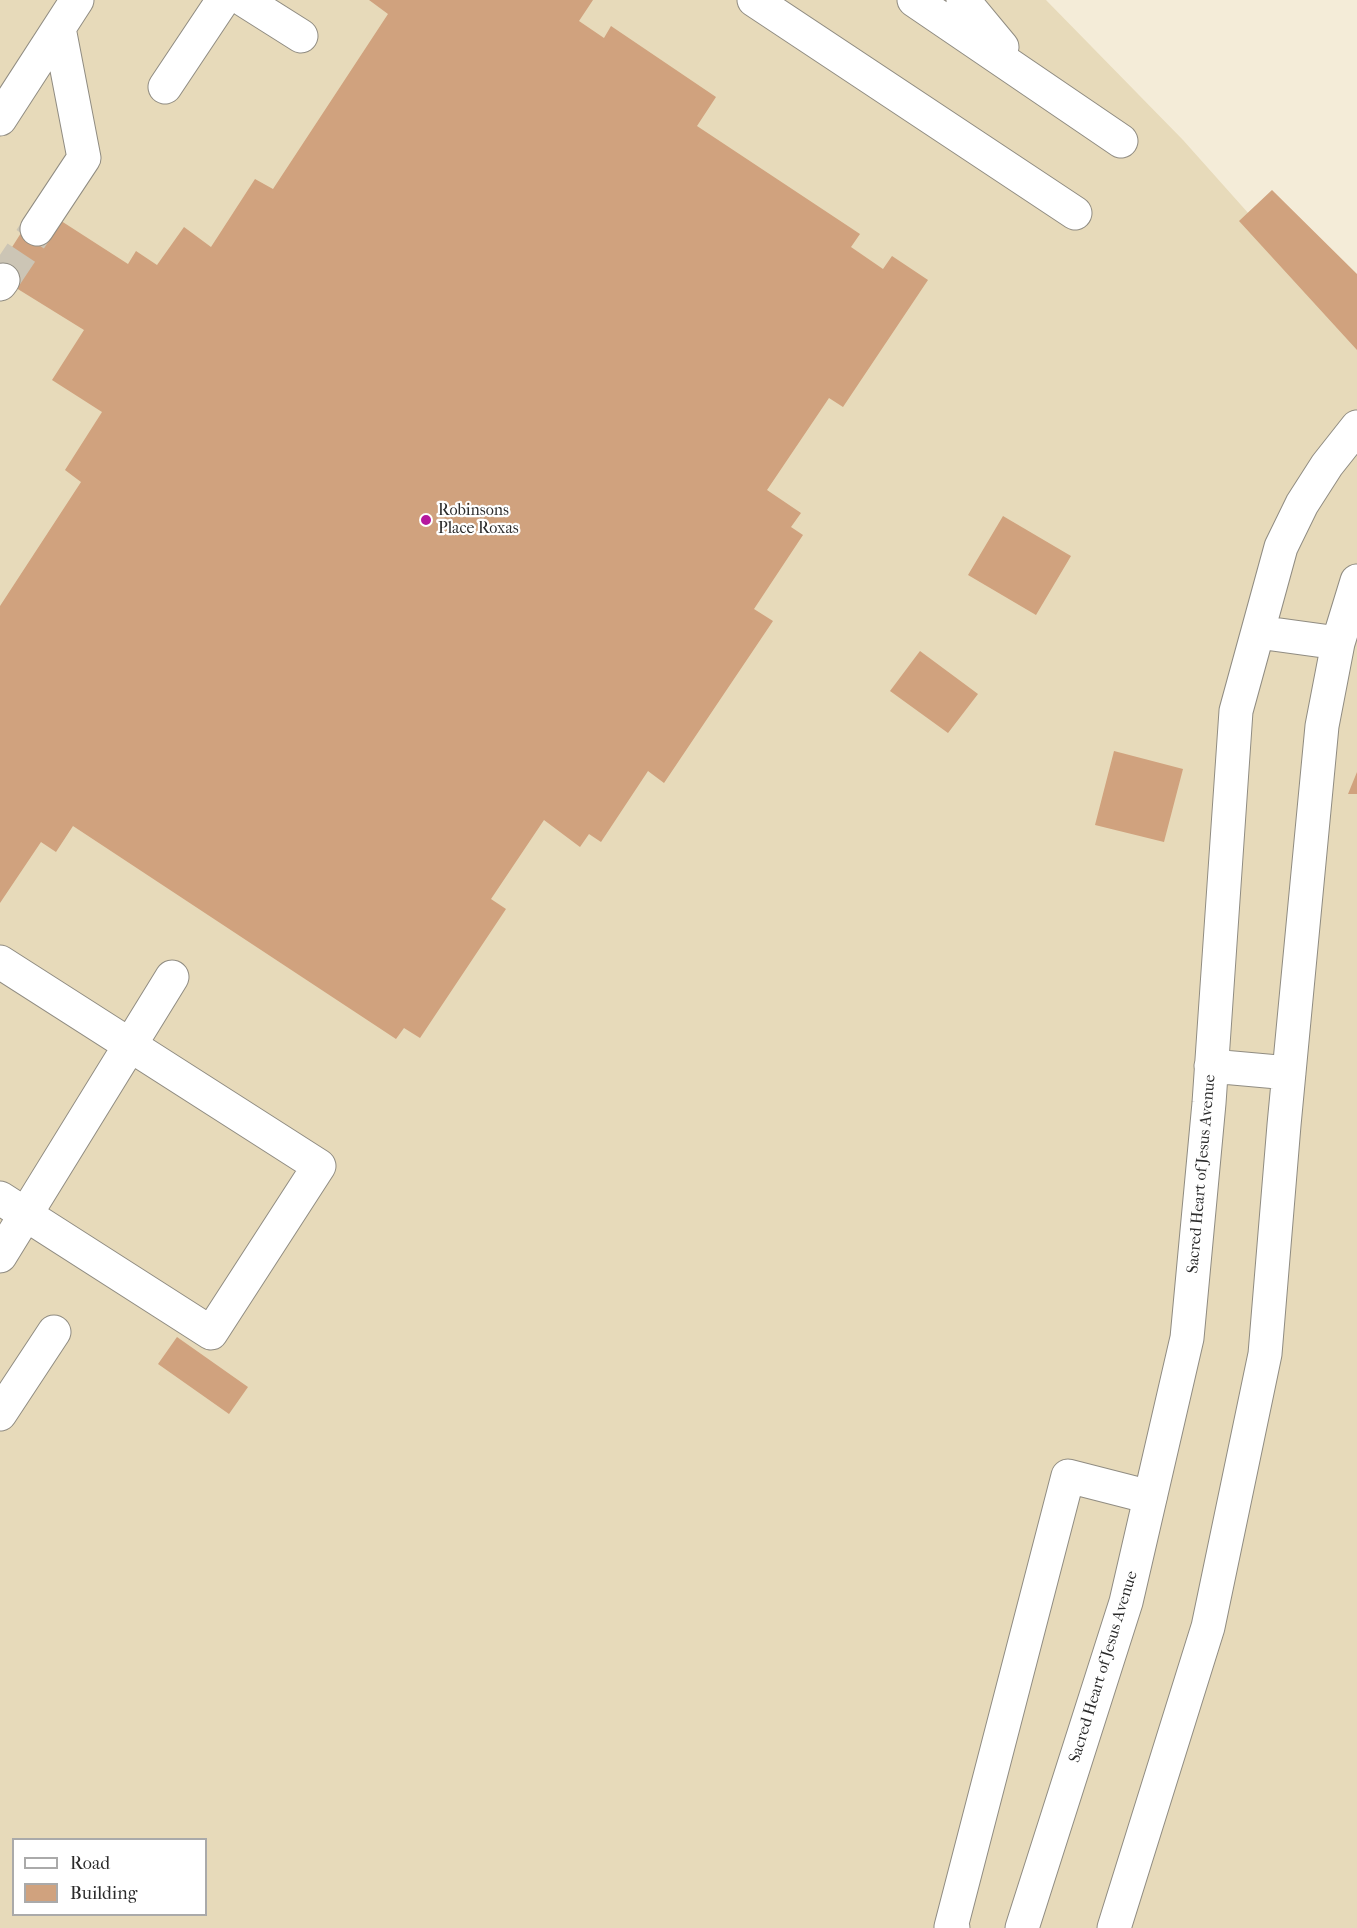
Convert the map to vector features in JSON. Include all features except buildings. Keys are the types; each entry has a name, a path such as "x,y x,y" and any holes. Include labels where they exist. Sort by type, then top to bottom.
{"main road":[{"path":"0,119 77,0"},
{"path":"165,87 223,0"},
{"path":"244,0 301,36"},
{"path":"754,0 1076,213"},
{"path":"914,0 1121,141"},
{"path":"963,0 1028,78"},
{"path":"37,229 84,158 60,28"},
{"name":"Sacred Heart of Jesus Avenue","path":"1022,1928 1126,1602 1187,1338 1211,1066 1236,711 1281,547 1302,504 1327,465 1357,427"},
{"path":"1114,1928 1208,1627 1265,1354 1322,726 1338,644 1357,582"},
{"path":"1258,632 1338,644"},
{"path":"0,962 319,1166 211,1333 13,1206"},
{"path":"0,1256 13,1206 130,1045 172,977"},
{"path":"1211,1066 1289,1073"},
{"path":"4,1400 54,1332"},
{"path":"954,1928 951,1928 1068,1476 1150,1497"}],"shaded area":[{"path":"0,0 1046,0 1183,140 1357,335 1357,1928 0,1928"}],"tunnel":[{"path":"3,280 37,229"}],"place":[{"name":"Robinsons Place Roxas","path":"426,520"}]}
